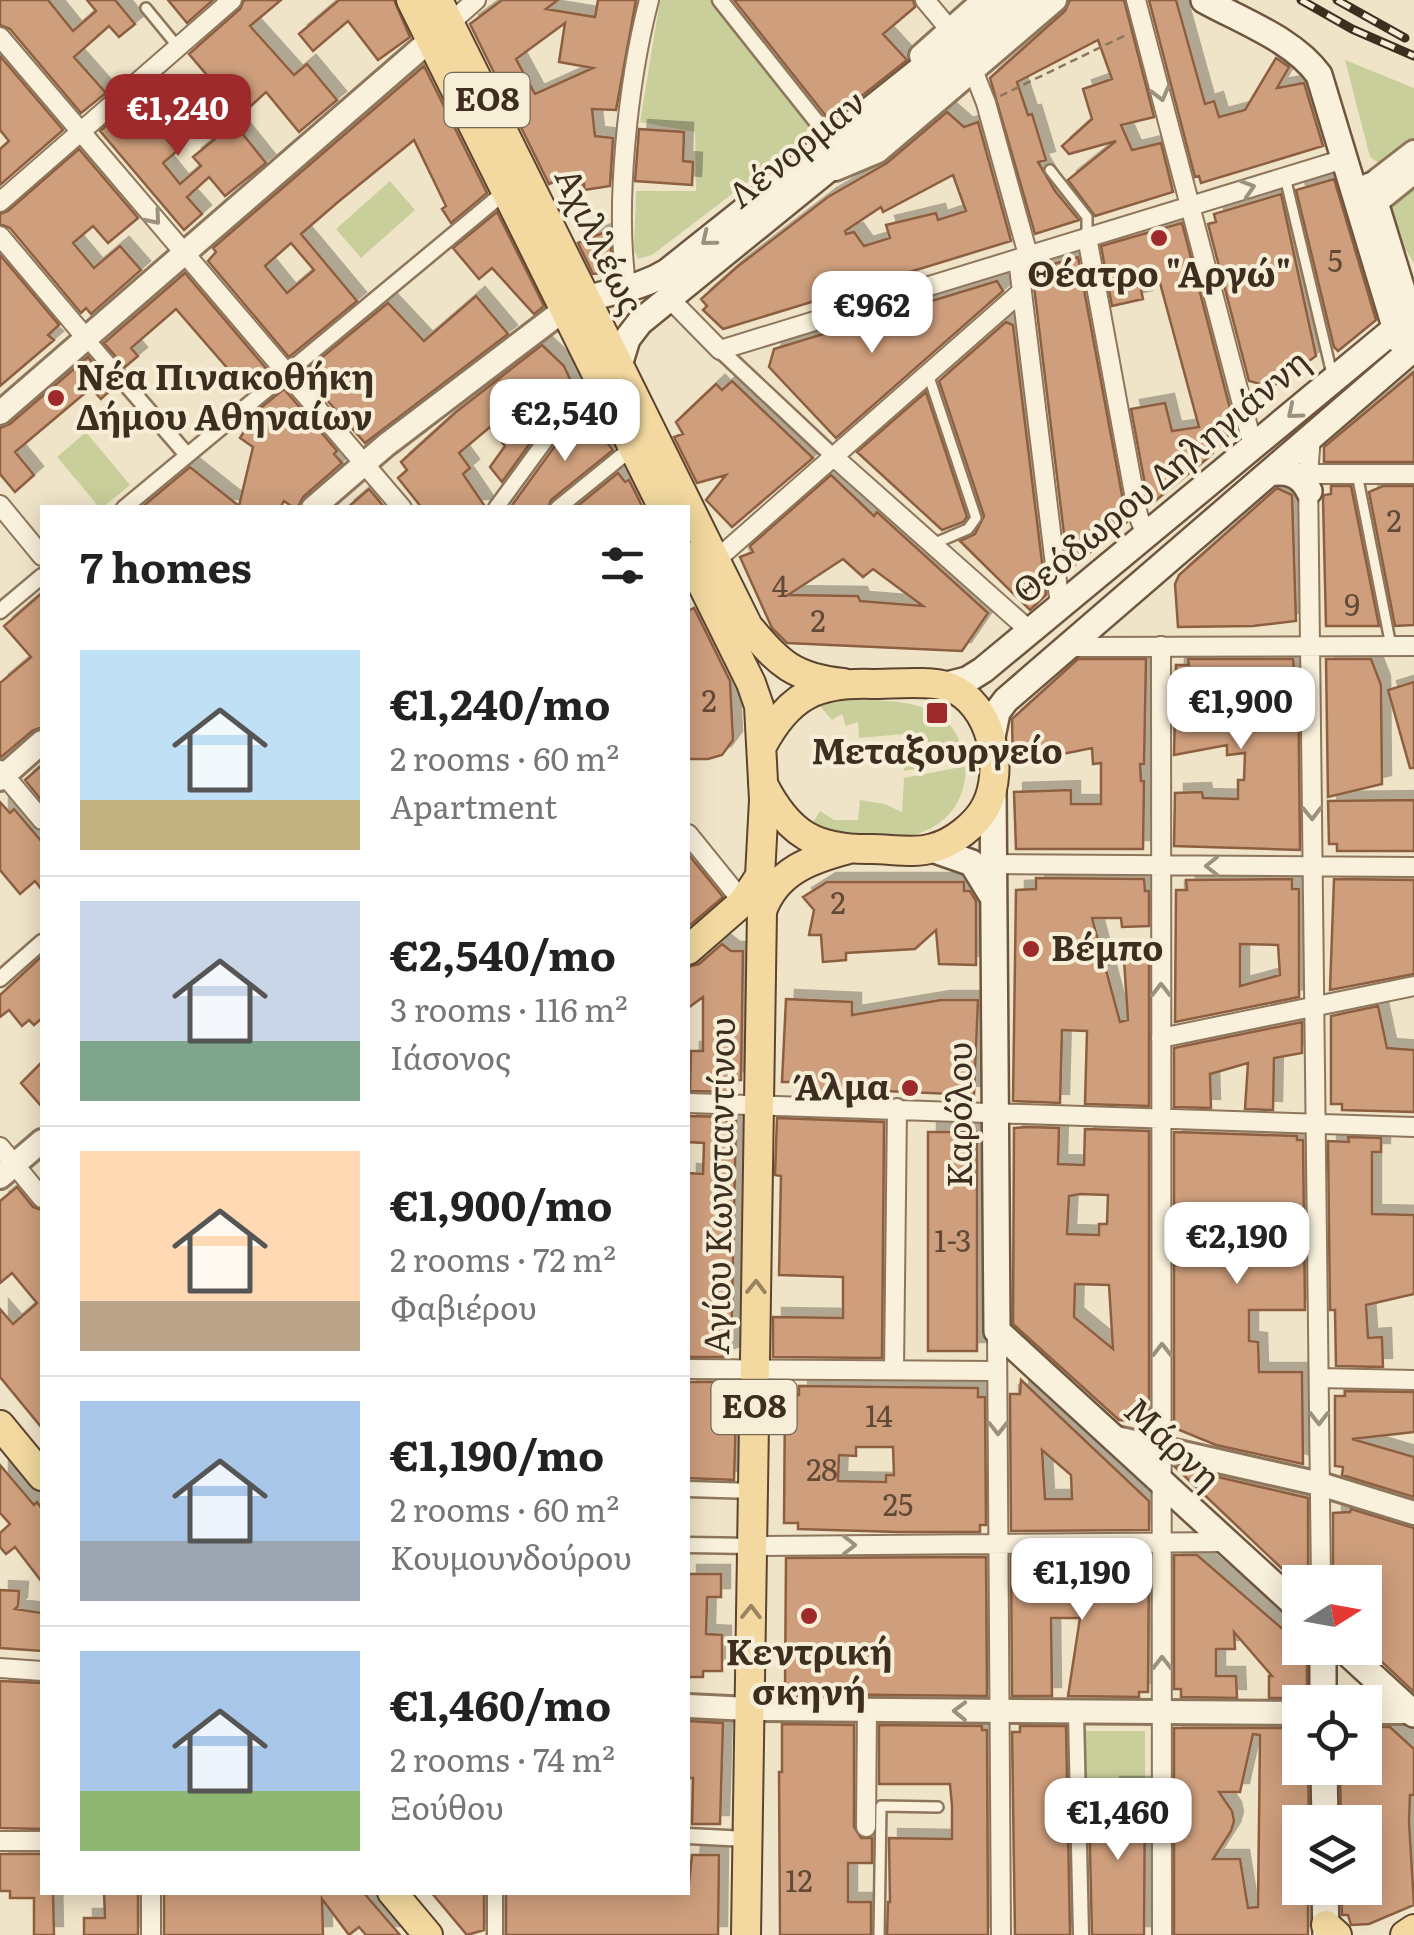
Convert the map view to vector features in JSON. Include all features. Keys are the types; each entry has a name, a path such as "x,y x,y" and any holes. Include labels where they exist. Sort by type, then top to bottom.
{"main road":[{"name":"Αχιλλέως","path":"412,0 440,21 610,374 668,505"},
{"name":"Λένορμαν","path":"576,304 645,286 667,272 1008,0"},
{"name":"Λένορμαν","path":"610,374 631,331 1036,0"},
{"path":"1204,0 1310,62 1323,86 1344,159 1404,272 1409,352"},
{"path":"1241,0 1304,38 1322,52 1334,69 1365,200 1408,321"},
{"name":"Αχιλλέως","path":"440,21 506,191 576,304"},
{"name":"Θεόδωρου Δηληγιάννη","path":"947,686 983,670 1408,321"},
{"name":"Θεόδωρου Δηληγιάννη","path":"992,737 997,712 1006,700 1409,352"},
{"name":"Αχιλλέως","path":"610,374 633,447 662,505"},
{"path":"1269,473 1286,472 1308,482"},
{"name":"Αχιλλέως","path":"697,569 786,668 802,676 842,683"},
{"name":"Αχιλλέως","path":"697,569 752,683 759,706 762,746"},
{"name":"ΕΟ8","path":"690,948 743,902 760,876 762,746 771,728 794,702 842,683 947,686"},
{"path":"932,849 976,820 988,804 992,788 992,737 972,704 947,686"},
{"name":"ΕΟ8","path":"763,784 778,812 794,829 815,842 849,850 932,849"},
{"name":"Καρόλου","path":"992,788 996,1331"},
{"path":"932,849 972,862 993,900"},
{"name":"Αγίου Κωνσταντίνου","path":"746,1935 762,910 772,889 792,870 849,850"},
{"name":"Μάρνη","path":"996,1331 1282,1593"},
{"path":"0,1425 40,1474"},
{"path":"1361,1665 1413,1713"},
{"path":"395,1895 428,1935"},
{"path":"1328,1905 1330,1932"},
{"path":"1405,1935 1414,1929"}],"street":[{"path":"0,202 232,0"},
{"path":"0,413 440,21 476,0"},
{"path":"626,290 626,155 635,66 648,0"},
{"path":"720,0 832,141 984,0"},
{"path":"925,0 950,30"},
{"path":"822,174 878,151 1056,0"},
{"path":"1136,0 1253,446"},
{"path":"0,37 399,505"},
{"path":"973,70 986,103 1023,257 1021,292 1060,606"},
{"path":"1365,200 1414,152"},
{"path":"720,350 1344,159"},
{"path":"1365,200 1414,172"},
{"path":"128,505 506,191"},
{"path":"0,236 187,455"},
{"path":"1087,237 1138,515 1146,535"},
{"path":"697,569 834,457 1021,292"},
{"path":"669,298 834,457 1030,631"},
{"path":"316,505 364,463 576,304"},
{"path":"498,505 575,400 610,374"},
{"path":"1311,437 1308,482 1321,1565"},
{"path":"562,505 633,447"},
{"path":"1308,482 1357,474 1414,474"},
{"path":"0,506 40,554"},
{"path":"0,612 40,578"},
{"path":"1068,646 1414,646"},
{"path":"1161,646 1162,1935"},
{"path":"40,744 2,775 40,818"},
{"path":"690,836 743,902"},
{"path":"993,864 1414,866"},
{"path":"0,979 40,944"},
{"path":"1161,1038 1414,986"},
{"path":"690,1103 1414,1127"},
{"path":"894,1370 897,1108"},
{"path":"40,1142 5,1163 40,1196"},
{"path":"996,1331 1001,1935"},
{"path":"690,1369 997,1371"},
{"path":"1318,1378 1414,1380"},
{"path":"1112,1437 1320,1484 1414,1513"},
{"path":"690,1490 753,1491"},
{"path":"690,1545 1226,1542"},
{"path":"0,1668 40,1671"},
{"path":"690,1706 1282,1713"},
{"path":"866,1710 866,1827"},
{"path":"1382,1712 1413,1713"},
{"path":"1076,1713 1081,1935"},
{"path":"690,1836 748,1839"},
{"path":"0,1841 40,1841"},
{"path":"151,1895 151,1935"},
{"path":"495,1895 495,1935"}],"lane":[{"path":"146,8 178,47"},
{"path":"1050,170 1087,216 1087,237"},
{"path":"1285,177 1333,380"},
{"path":"928,374 976,518 968,529 933,544"},
{"path":"1357,474 1391,646"},
{"path":"879,1935 880,1806 938,1806"}],"path":[{"path":"986,103 1143,26"}],"green space":[{"path":"660,0 714,0 808,115 815,131 652,255 638,259 634,250 636,191 696,191 695,132 640,122"},
{"path":"1345,60 1414,88 1414,138 1379,163 1370,157"},
{"path":"390,181 415,210 361,258 336,229"},
{"path":"1414,187 1414,263 1397,236 1391,203"},
{"path":"86,432 130,485 105,505 97,505 57,457"},
{"path":"847,699 903,703 936,713 959,739 965,760 904,771 904,734 859,738 858,722 846,726 842,714 832,720 819,705"},
{"path":"966,766 961,793 950,814 932,828 886,839 860,838 812,824 820,811 834,820 858,820 860,800 885,804 902,812 904,778"},
{"path":"1086,1731 1145,1731 1145,1786 1100,1786 1100,1801 1086,1801"}],"building":[{"path":"0,0 48,0 73,31 96,11 87,0 115,0 135,24 119,37 109,26 74,57 106,93 81,113 10,29 0,25"},
{"path":"168,0 213,0 187,23"},
{"path":"244,0 281,0 250,26 294,75 307,64 337,100 299,132 266,92 241,115 189,54 240,9"},
{"path":"339,0 394,0 410,37 378,60 348,21 313,51 299,34"},
{"path":"502,0 558,0 546,9 595,17 598,0 636,0 616,110 592,109 595,136 613,138 610,186 584,190 584,184 561,188 560,179 549,184 470,24","holes":["565,23 559,62 593,68 535,94 516,59"]},
{"path":"734,0 913,0 915,7 883,34 907,60 830,121"},
{"path":"1070,0 1124,0 1154,117 1121,125 1132,150 1161,143 1173,192 1095,216 1068,180 1116,141 1069,154 1062,146 1092,119 1083,89 1112,79 1098,40 1017,82 1046,160 1038,162 1079,220 1035,234 990,78 1065,11"},
{"path":"1149,0 1176,0 1205,104 1214,101 1219,117 1245,110 1276,58 1289,67 1277,88 1304,83 1323,146 1201,183 1199,176 1195,177"},
{"path":"0,56 63,130 0,185 0,149 9,141 0,130"},
{"path":"424,66 487,193 451,223 414,140 338,202 301,234 357,301 289,357 208,261 216,252 213,248","holes":["291,243 314,270 287,293 265,266"]},
{"path":"143,94 166,120 157,128 177,151 163,163 180,184 201,166 193,157 221,134 224,137 237,127 266,163 225,196 209,177 187,197 202,214 184,230 100,131"},
{"path":"947,112 964,127 978,122 1011,241 723,329 703,310 707,306 701,299 737,267 828,197 887,163","holes":["953,175 966,211 938,220 936,213 886,225 890,238 864,246 854,232 845,231 881,207 883,212"]},
{"path":"639,129 684,132 683,161 693,162 692,185 635,181"},
{"path":"79,149 138,218 108,243 93,226 73,243 94,268 120,246 141,270 91,314 86,308 81,313 10,228 0,224 0,214"},
{"path":"1334,179 1376,320 1338,351 1296,190"},
{"path":"1281,194 1316,356 1272,387 1249,381 1208,224 1216,222 1214,214"},
{"path":"497,212 544,306 534,314 492,268 479,279 453,248"},
{"path":"1182,223 1235,428 1209,457 1149,506 1131,409 1165,403 1172,431 1199,427 1157,272 1138,276 1143,299 1112,306 1101,246"},
{"path":"610,230 612,272 593,274 578,243"},
{"path":"0,255 59,325 48,335 54,340 0,386"},
{"path":"1078,257 1127,522 1068,567 1032,270"},
{"path":"185,273 270,373 248,392 176,309 131,348 138,356 125,367 104,343"},
{"path":"997,281 1003,291 836,438 769,367 774,349"},
{"path":"476,296 508,334 365,443 303,373 388,303 424,341"},
{"path":"1006,322 1013,325 1046,595 1030,610 960,541 975,534 984,516 939,381"},
{"path":"542,345 564,366 574,388 533,418 541,428 502,482 490,467 505,446 490,427 459,453 470,468 463,474 484,505 420,505 398,478 407,470 401,462 456,412"},
{"path":"88,357 114,387 101,399 91,388 15,452 34,475 15,492 0,474 0,428 10,424"},
{"path":"1414,372 1414,462 1324,462 1324,447"},
{"path":"732,381 813,458 732,527 706,500 726,475 697,483 674,437 683,434 676,422 716,384 722,390"},
{"path":"284,389 337,451 334,454 342,463 299,505 284,501 282,505 239,505 253,447 240,438 258,410"},
{"path":"926,392 967,517 942,530 857,452"},
{"path":"581,410 613,450 549,505 512,505"},
{"path":"190,467 238,505 145,505"},
{"path":"618,473 625,482 629,480 642,505 579,505"},
{"path":"831,475 988,613 962,651 787,643 772,628 740,557 753,552 750,546","holes":["843,559 863,577 873,569 923,606 860,601 858,596 788,595"]},
{"path":"1331,486 1351,486 1379,626 1326,626 1323,499 1331,494"},
{"path":"1383,486 1414,486 1414,625 1395,626 1369,492"},
{"path":"1277,488 1292,495 1296,621 1178,627 1175,584 1179,575"},
{"path":"369,489 382,505 350,505"},
{"path":"40,595 40,728 0,758 0,683 31,657 4,626"},
{"path":"694,608 730,681 733,740 722,755 708,759 690,759 690,610"},
{"path":"1078,659 1146,659 1144,764 1140,764 1144,781 1143,849 1016,849 1014,792 1071,790 1071,804 1101,804 1101,763 1093,764 1092,748 1013,764 1012,719"},
{"path":"1188,659 1293,659 1294,669 1298,669 1300,850 1174,846 1175,793 1202,792 1203,798 1238,799 1238,780 1244,780 1245,753 1227,755 1227,745 1174,755 1176,665 1189,665"},
{"path":"1326,659 1371,659 1381,685 1382,784 1328,797"},
{"path":"1414,682 1414,768 1410,768 1388,690"},
{"path":"40,767 40,799 25,780"},
{"path":"1414,800 1414,851 1337,851 1337,844 1329,844 1328,801"},
{"path":"0,802 10,813 14,809 40,840 40,887 35,881 20,894 0,870"},
{"path":"690,856 723,897 690,925"},
{"path":"1036,878 1144,879 1145,891 1149,891 1149,926 1122,927 1121,918 1092,918 1120,1022 1128,1020 1124,960 1149,958 1149,1106 1085,1104 1087,1031 1062,1030 1060,1103 1013,1101 1016,890 1036,889"},
{"path":"1292,879 1292,889 1299,889 1299,997 1175,1022 1176,890 1187,890 1186,880","holes":["1240,944 1278,945 1280,975 1240,986"]},
{"path":"1334,879 1414,880 1414,974 1330,990"},
{"path":"827,882 964,882 964,891 970,891 976,901 976,965 939,964 936,930 915,949 846,953 846,960 823,962 821,935 809,935 814,910 803,897"},
{"path":"722,944 731,951 743,951 741,1080 728,1080 728,1092 690,1091 691,1051 703,1051 703,997 690,1007 690,966 699,964"},
{"path":"40,958 40,1020 34,1025 29,1020 22,1026 9,1010 0,1017 0,995"},
{"path":"786,999 852,1002 852,1015 941,1000 978,1000 974,1095 885,1091 885,1097 798,1094 798,1082 782,1082"},
{"path":"1378,1006 1387,1048 1414,1050 1414,1112 1342,1110 1342,1104 1331,1104 1331,1016"},
{"path":"1302,1022 1302,1053 1274,1058 1273,1110 1245,1109 1248,1063 1210,1074 1211,1108 1174,1107 1174,1048"},
{"path":"40,1064 40,1105 21,1083"},
{"path":"690,1116 727,1117 727,1121 736,1121 731,1355 725,1357 690,1357 690,1173 703,1174 704,1143 690,1142"},
{"path":"777,1118 884,1122 882,1358 773,1357 773,1317 843,1318 843,1277 779,1275 781,1176 775,1175"},
{"path":"1014,1128 1059,1128 1058,1164 1084,1165 1085,1129 1149,1131 1149,1415 1143,1415 1143,1422 1119,1420 1013,1324","holes":["1108,1195 1107,1224 1099,1224 1099,1235 1067,1234 1069,1196","1075,1284 1109,1285 1113,1349 1074,1317"]},
{"path":"928,1132 977,1132 977,1351 928,1351"},
{"path":"1174,1132 1297,1136 1297,1140 1303,1140 1305,1310 1249,1310 1249,1341 1258,1342 1259,1372 1302,1372 1303,1464 1216,1445 1177,1429 1174,1423"},
{"path":"1348,1137 1381,1138 1381,1152 1372,1152 1372,1214 1414,1215 1414,1294 1366,1305 1368,1338 1382,1337 1383,1367 1336,1366 1335,1310 1330,1310 1328,1141 1349,1142"},
{"path":"17,1187 33,1207 40,1209 40,1426 0,1377 0,1309 13,1324 37,1303 12,1273 0,1283 0,1201"},
{"path":"1021,1380 1149,1501 1149,1530 1011,1531 1010,1394 1020,1394","holes":["1042,1450 1071,1475 1072,1499 1045,1499"]},
{"path":"690,1382 737,1382 734,1480 690,1478"},
{"path":"799,1386 978,1388 978,1397 985,1397 986,1525 980,1525 980,1532 898,1532 798,1529 798,1523 784,1523 785,1395 799,1395","holes":["856,1447 893,1447 894,1475 886,1475 886,1482 838,1481 839,1455 856,1456"]},
{"path":"1345,1391 1414,1392 1414,1432 1352,1439 1414,1457 1414,1497 1342,1475 1343,1467 1335,1466 1335,1396 1345,1396"},
{"path":"0,1465 34,1505 37,1502 40,1506 40,1579 15,1547 6,1554 0,1547 0,1533 10,1524 0,1513"},
{"path":"1175,1467 1308,1498 1308,1565 1282,1565 1282,1569"},
{"path":"1351,1509 1414,1528 1414,1692 1382,1662 1382,1565 1333,1565 1333,1513"},
{"path":"1149,1555 1148,1692 1139,1692 1139,1697 1068,1696 1080,1618 1051,1618 1052,1696 1012,1696 1011,1556"},
{"path":"1174,1555 1197,1555 1282,1628 1282,1665 1307,1665 1307,1685 1282,1685 1282,1698 1269,1698 1272,1676 1234,1632 1235,1649 1216,1649 1216,1676 1236,1676 1237,1698 1181,1697 1181,1689 1174,1689"},
{"path":"986,1557 987,1696 785,1691 786,1558"},
{"path":"690,1574 721,1574 721,1597 707,1597 706,1634 722,1635 722,1671 703,1671 703,1677 690,1677"},
{"path":"0,1590 19,1591 15,1609 40,1613 40,1651 0,1648"},
{"path":"0,1681 40,1683 40,1829 0,1828"},
{"path":"690,1721 723,1723 720,1824 692,1824"},
{"path":"782,1724 854,1725 854,1827 861,1838 872,1838 872,1863 848,1863 848,1902 871,1902 871,1935 780,1935"},
{"path":"879,1725 982,1726 982,1730 987,1730 988,1935 887,1935 889,1838 952,1839 952,1806 950,1784 879,1784"},
{"path":"1020,1726 1066,1726 1070,1935 1015,1935 1012,1732 1020,1732"},
{"path":"1382,1727 1390,1727 1414,1749 1414,1795 1410,1795 1409,1822 1414,1905 1369,1924 1351,1925 1348,1915 1342,1915 1342,1905 1382,1905 1382,1805 1341,1805 1340,1785 1382,1785"},
{"path":"1174,1728 1282,1728 1282,1785 1308,1785 1309,1805 1282,1805 1282,1905 1308,1905 1308,1935 1174,1935","holes":["1253,1734 1260,1735 1258,1907 1248,1908 1240,1859 1213,1859 1234,1821 1219,1792 1240,1792"]},
{"path":"1111,1786 1145,1786 1144,1935 1092,1935 1089,1808 1110,1809"},
{"path":"0,1854 40,1854 40,1895 53,1895 54,1935 34,1935 34,1898 10,1898 10,1891 0,1891"},
{"path":"692,1855 719,1855 718,1935 506,1935 506,1895 690,1895"},
{"path":"104,1895 138,1895 138,1935 84,1935 84,1918 105,1918"},
{"path":"164,1895 366,1895 400,1935 366,1935 359,1927 349,1935 322,1899 323,1935 164,1935"},
{"path":"434,1895 484,1895 484,1930 467,1935"}],"railway":[{"path":"1301,0 1352,29 1414,56"},
{"path":"1337,0 1405,38"}],"place":[{"name":"Θέατρο \"Αργώ\"","path":"1159,238"},
{"name":"Νέα Πινακοθήκη Δήμου Αθηναίων","path":"56,398"},
{"name":"Μεταξουργείο","path":"937,713"},
{"name":"Βέμπο","path":"1031,949"},
{"name":"Άλμα","path":"910,1088"},
{"name":"Κεντρική σκηνή","path":"809,1616"}]}
